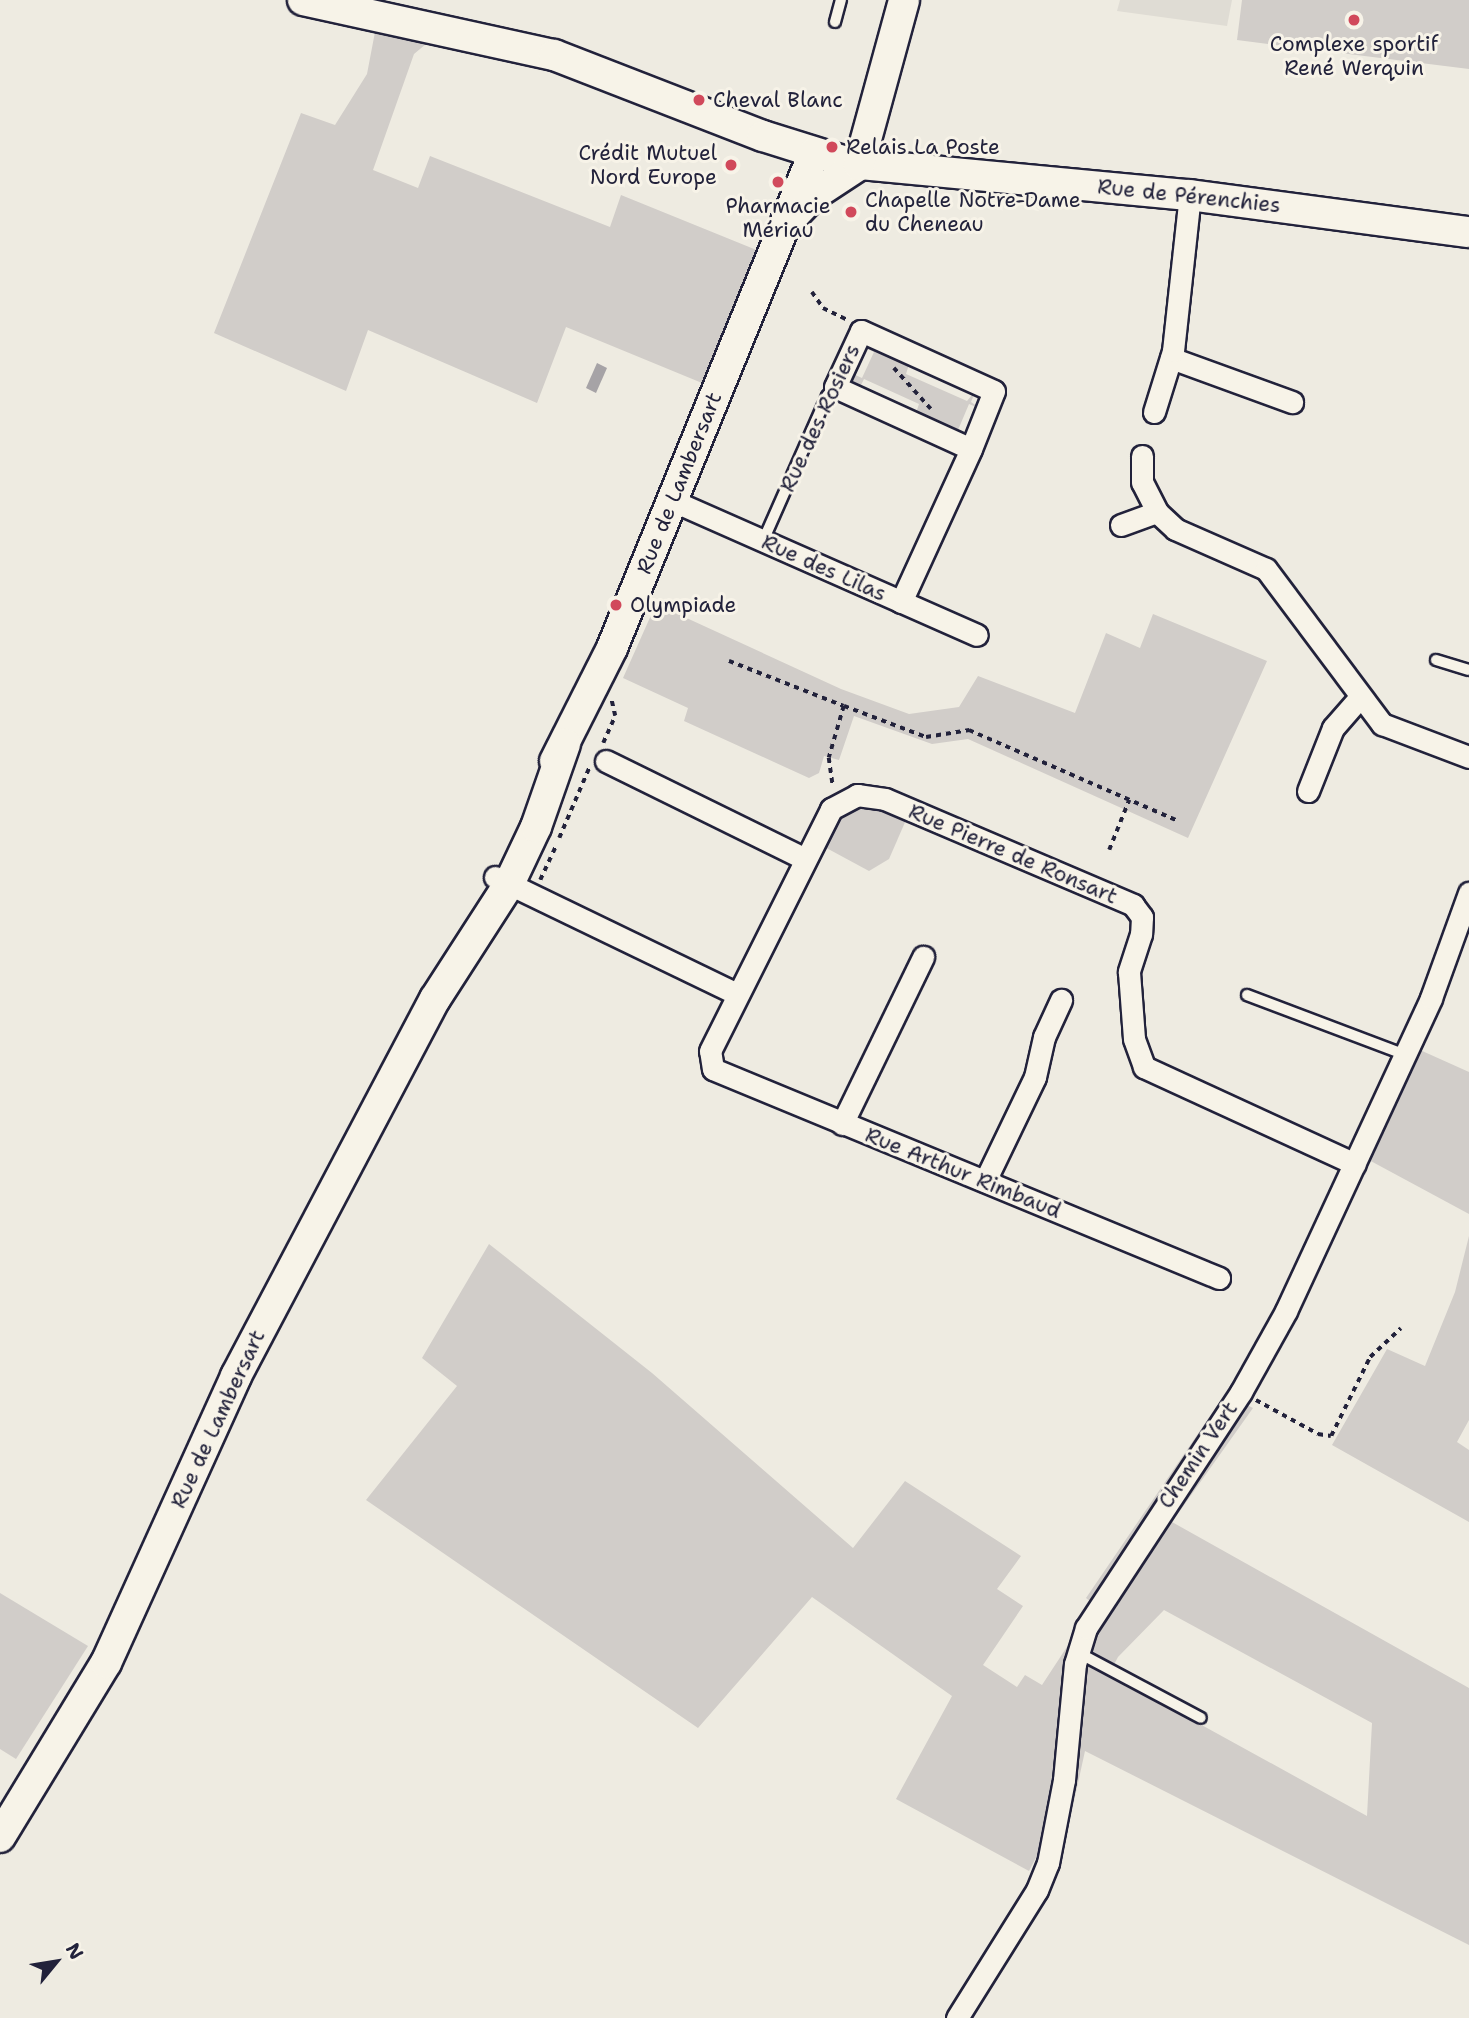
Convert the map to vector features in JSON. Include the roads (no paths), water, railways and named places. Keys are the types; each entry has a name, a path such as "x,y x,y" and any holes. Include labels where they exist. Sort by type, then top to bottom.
{"main road":[{"name":"Rue de Pérenchies","path":"303,0 554,55 814,153 859,165 1190,195 1469,232"},
{"path":"859,165 904,0"},
{"name":"Rue de Lambersart","path":"0,1837 63,1740 121,1634 206,1435 435,999 512,885 565,744 598,680 790,220 814,153"},
{"name":"Rue de Lambersart","path":"790,220 812,196 859,165"}],"street":[{"path":"1154,412 1171,358 1190,195"},
{"name":"Rue des Rosiers","path":"835,387 861,331 994,391 971,449"},
{"path":"1171,358 1292,402"},
{"path":"835,387 971,449 901,602"},
{"path":"1142,456 1142,482 1157,512 1175,529 1266,569 1360,697 1390,728 1469,757"},
{"name":"Rue des Lilas","path":"671,500 977,635"},
{"path":"1121,525 1157,512"},
{"path":"1308,791 1334,728 1360,697"},
{"path":"512,885 737,994 803,858 599,756"},
{"name":"Rue Pierre de Ronsart","path":"803,858 825,815 838,803 857,795 885,799 1133,905 1142,917 1141,934 1129,972 1135,1039 1144,1067 1355,1164"},
{"name":"Chemin Vert","path":"957,2018 1037,1890 1048,1863 1062,1793 1077,1652 1097,1606 1241,1391 1298,1287 1406,1055 1469,893"},
{"path":"842,1125 923,957"},
{"name":"Rue Arthur Rimbaud","path":"737,994 710,1051 710,1064 718,1074 1219,1278"},
{"path":"985,1181 1035,1077 1044,1037 1061,1000"}],"lane":[{"path":"835,22 841,0"},
{"name":"Rue des Rosiers","path":"763,541 827,396 835,387"},
{"path":"1436,660 1469,670"},
{"path":"1247,995 1406,1055"},
{"path":"1077,1652 1201,1718"}],"place":[{"name":"Complexe sportif René Werquin","path":"1354,20"},
{"name":"Cheval Blanc","path":"699,100"},
{"name":"Relais La Poste","path":"832,147"},
{"name":"Crédit Mutuel Nord Europe","path":"731,165"},
{"name":"Pharmacie Mériau","path":"778,182"},
{"name":"Chapelle Notre-Dame du Cheneau","path":"851,212"},
{"name":"Olympiade","path":"616,605"}]}
